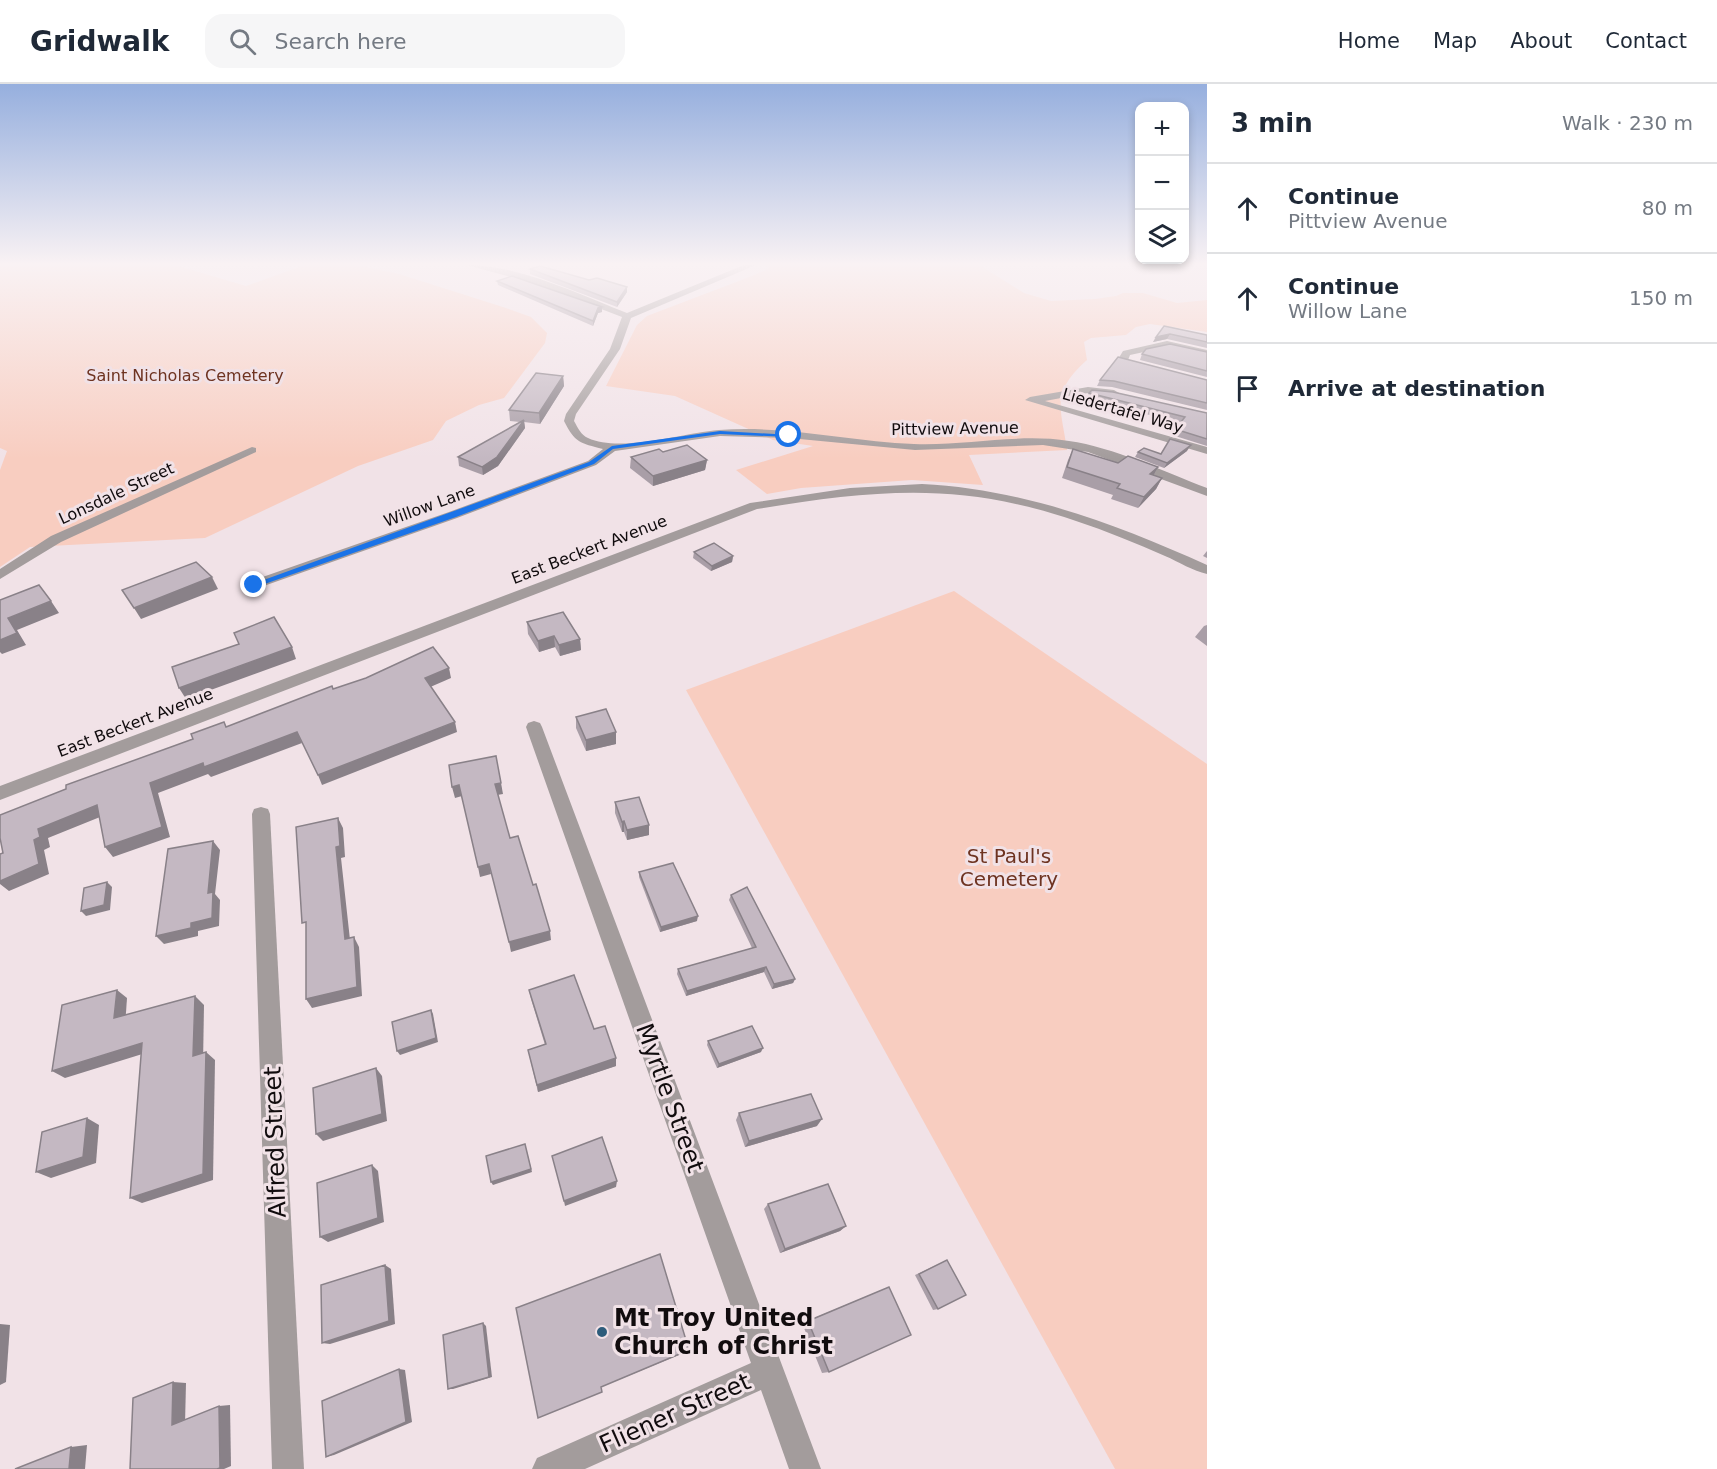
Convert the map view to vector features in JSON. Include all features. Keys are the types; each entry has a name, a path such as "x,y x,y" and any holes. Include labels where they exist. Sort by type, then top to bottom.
{"street":[{"name":"Pittview Avenue","path":"622,330 615,349 569,421 577,436 585,441 612,448 720,432 789,435 915,447 1043,442 1091,449 1207,492"},
{"path":"1154,369 1122,361 1126,353 1167,344 1207,353"},
{"name":"Liedertafel Way","path":"1122,395 1088,390 1030,400 1207,451"},
{"name":"Willow Lane","path":"254,585 592,463 612,448"},
{"name":"Lonsdale Street","path":"0,575 56,539 252,450"},
{"name":"East Beckert Avenue","path":"0,793 754,506 824,495 908,488 945,489 986,494 1034,503 1078,516 1158,547 1207,570"},
{"name":"Myrtle Street","path":"534,726 805,1469"},
{"name":"Alfred Street","path":"261,814 288,1469"},
{"name":"Fliener Street","path":"548,1469 770,1371"}],"green space":[{"name":"Saint Nicholas Cemetery","path":"0,330 544,330 547,333 545,343 504,398 479,405 446,421 433,440 358,466 205,538 30,547 0,567 0,470 7,451 0,448"},
{"path":"635,330 1133,330 1126,335 1091,338 1084,342 1087,360 1067,382 1061,401 1067,450 969,455 983,485 912,480 801,488 767,494 736,470 813,446 773,440 675,396 606,386"},
{"name":"St Paul's Cemetery","path":"954,591 1207,764 1207,1469 1115,1469 686,690"}],"building":[{"path":"1161,330 1181,330 1207,335 1207,342 1170,334 1156,337"},
{"path":"1170,344 1207,352 1207,371 1142,354 1146,349"},
{"path":"1118,357 1207,380 1207,403 1114,381 1100,380"},
{"path":"536,373 563,376 539,413 509,410"},
{"path":"1092,390 1113,392 1207,413 1207,439 1175,429 1185,417 1089,393"},
{"path":"524,420 497,457 482,467 458,457"},
{"path":"1170,439 1191,445 1167,463 1138,452 1144,448 1161,454"},
{"path":"687,445 707,460 653,476 631,457 659,449 663,452"},
{"path":"1073,449 1118,463 1128,456 1158,467 1150,474 1162,478 1144,497 1117,488 1120,484 1067,467"},
{"path":"714,543 733,556 712,566 694,552"},
{"path":"196,562 212,577 134,608 122,590"},
{"path":"39,585 51,601 8,618 17,633 0,640 0,600"},
{"path":"563,612 580,639 559,645 554,636 538,641 527,622"},
{"path":"274,617 292,647 179,688 172,667 239,644 234,633"},
{"path":"433,647 449,668 425,678 455,722 318,775 297,732 204,767 203,763 150,783 162,827 105,847 97,805 38,829 40,837 34,840 39,864 0,881 0,854 3,853 0,838 0,815 66,789 66,785 193,739 191,734 224,722 226,727 332,686 333,689 366,678"},
{"path":"606,709 616,732 586,740 576,717"},
{"path":"496,756 501,783 495,784 510,838 518,836 550,931 509,942 489,864 478,867 459,785 452,787 449,765"},
{"path":"639,797 649,825 627,830 615,802"},
{"path":"338,818 340,846 336,847 345,939 354,937 357,987 306,999 306,922 302,923 296,827"},
{"path":"213,841 208,893 213,892 212,918 191,923 191,928 156,936 168,849"},
{"path":"673,863 698,916 661,927 639,872"},
{"path":"107,882 104,905 81,911 84,888"},
{"path":"747,887 795,979 774,984 766,967 687,991 678,969 756,947 731,895"},
{"path":"574,975 594,1029 605,1026 616,1058 537,1085 528,1050 546,1044 529,990"},
{"path":"117,990 114,1018 195,996 193,1056 206,1052 203,1174 130,1198 142,1043 52,1071 62,1005"},
{"path":"431,1010 436,1038 397,1051 392,1022"},
{"path":"752,1026 763,1048 719,1064 708,1041"},
{"path":"376,1068 382,1114 316,1134 313,1088"},
{"path":"811,1094 822,1119 749,1141 739,1113"},
{"path":"87,1118 83,1157 36,1172 42,1132"},
{"path":"602,1137 617,1181 564,1201 552,1156"},
{"path":"525,1144 531,1169 491,1182 486,1156"},
{"path":"372,1165 378,1218 320,1237 317,1183"},
{"path":"828,1184 846,1226 785,1249 768,1204"},
{"name":"Mt Troy United Church of Christ","path":"660,1254 689,1350 601,1387 602,1392 538,1418 516,1308"},
{"path":"947,1260 966,1295 938,1309 919,1274"},
{"path":"385,1265 389,1321 322,1343 321,1285"},
{"path":"889,1287 911,1335 829,1372 808,1321"},
{"path":"483,1323 489,1377 448,1389 443,1335"},
{"path":"399,1369 406,1422 326,1457 322,1401"},
{"path":"173,1382 172,1425 219,1406 220,1468 130,1469 133,1398"},
{"path":"71,1447 69,1469 15,1469"}],"place":[{"name":"Mt Troy United Church of Christ","path":"602,1332"}],"route":[{"path":"254,585 592,463 612,448 720,432 789,435"}]}
